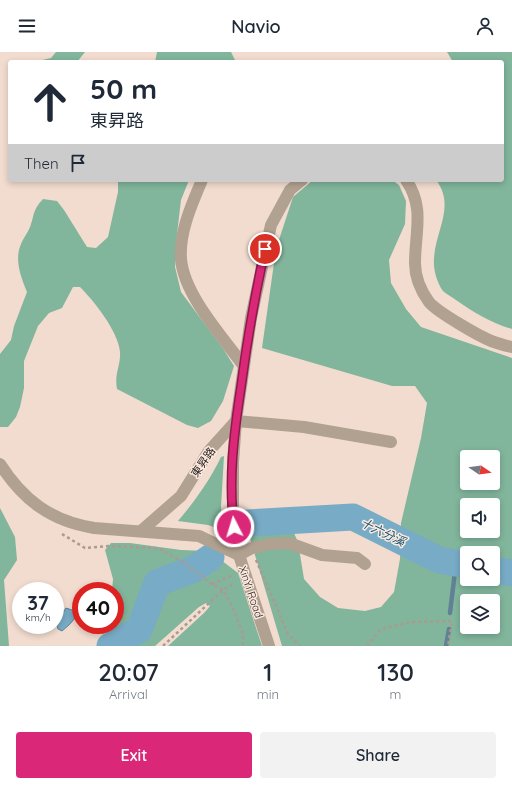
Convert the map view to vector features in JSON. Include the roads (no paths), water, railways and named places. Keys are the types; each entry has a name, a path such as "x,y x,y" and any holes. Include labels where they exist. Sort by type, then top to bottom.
{"street":[{"path":"201,182 189,213 184,233 181,258 184,276 191,293 243,365"},
{"path":"300,182 290,190 271,226 251,318 236,421 304,428 391,442"},
{"path":"407,182 414,191 418,206 415,264 419,284 430,303 448,316 493,342 512,347"},
{"name":"東昇路","path":"141,531 181,496 209,451 236,421"},
{"name":"XinYi Road","path":"236,421 232,483 233,514 239,555 269,646"},
{"path":"0,464 10,479 41,509 78,525 94,528 199,536 239,555 252,548 270,544 289,543 322,555 358,558 365,564"}],"water":[{"path":"66,608 72,610 72,622 64,629 64,611"}],"waterway":[{"name":"十六分溪","path":"247,523 353,517 439,560 460,564"},
{"name":"十六分溪","path":"110,646 139,630 157,583 194,569 211,557"},
{"path":"450,613 456,563"},
{"name":"十六分溪","path":"500,571 512,573"},
{"path":"446,646 449,629"}]}
